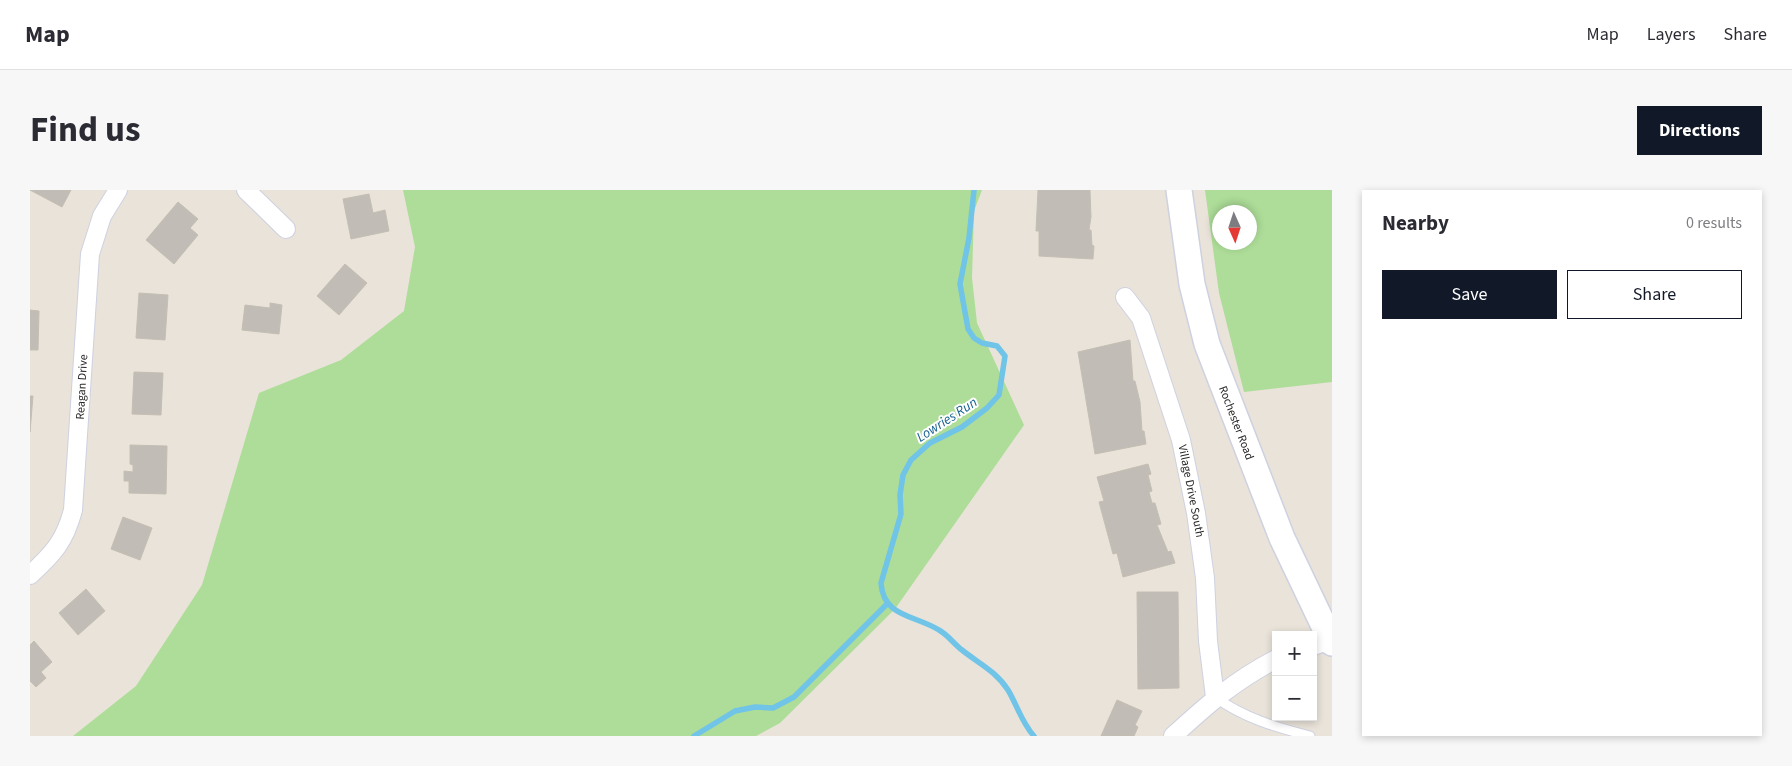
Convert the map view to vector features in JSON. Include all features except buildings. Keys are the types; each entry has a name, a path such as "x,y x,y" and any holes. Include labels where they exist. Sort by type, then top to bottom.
{"street":[{"name":"Reagan Drive","path":"30,575 53,553 64,538 73,510 90,254 102,216 118,190"},
{"path":"246,190 286,229"},
{"name":"Rochester Road","path":"1179,190 1192,284 1207,344 1282,538 1327,642"},
{"name":"Village Drive South","path":"1125,297 1141,318 1174,417 1185,457 1196,513 1205,578 1208,640 1214,697"},
{"path":"1173,736 1214,697 1242,677 1272,661"}],"lane":[{"path":"1214,697 1234,711 1262,723 1310,736"}],"green space":[{"path":"403,190 982,190 974,211 972,278 977,323 1024,425 895,609 780,723 756,736 73,736 136,686 202,585 259,393 341,360 404,311 415,247"},
{"path":"1205,190 1332,190 1332,382 1244,392 1219,293 1213,250 1257,250 1257,205 1212,205 1212,242"}],"waterway":[{"name":"Lowries Run","path":"974,190 969,238 960,284 968,329 974,338 982,343 997,346 1005,356 999,395 987,408 962,427 930,443 911,460 903,475 900,495 901,514 881,583 883,594 894,609 942,632 959,648 998,678 1008,690 1023,720 1034,736"},
{"path":"694,736 735,711 755,707 773,708 794,697 887,604"}]}
